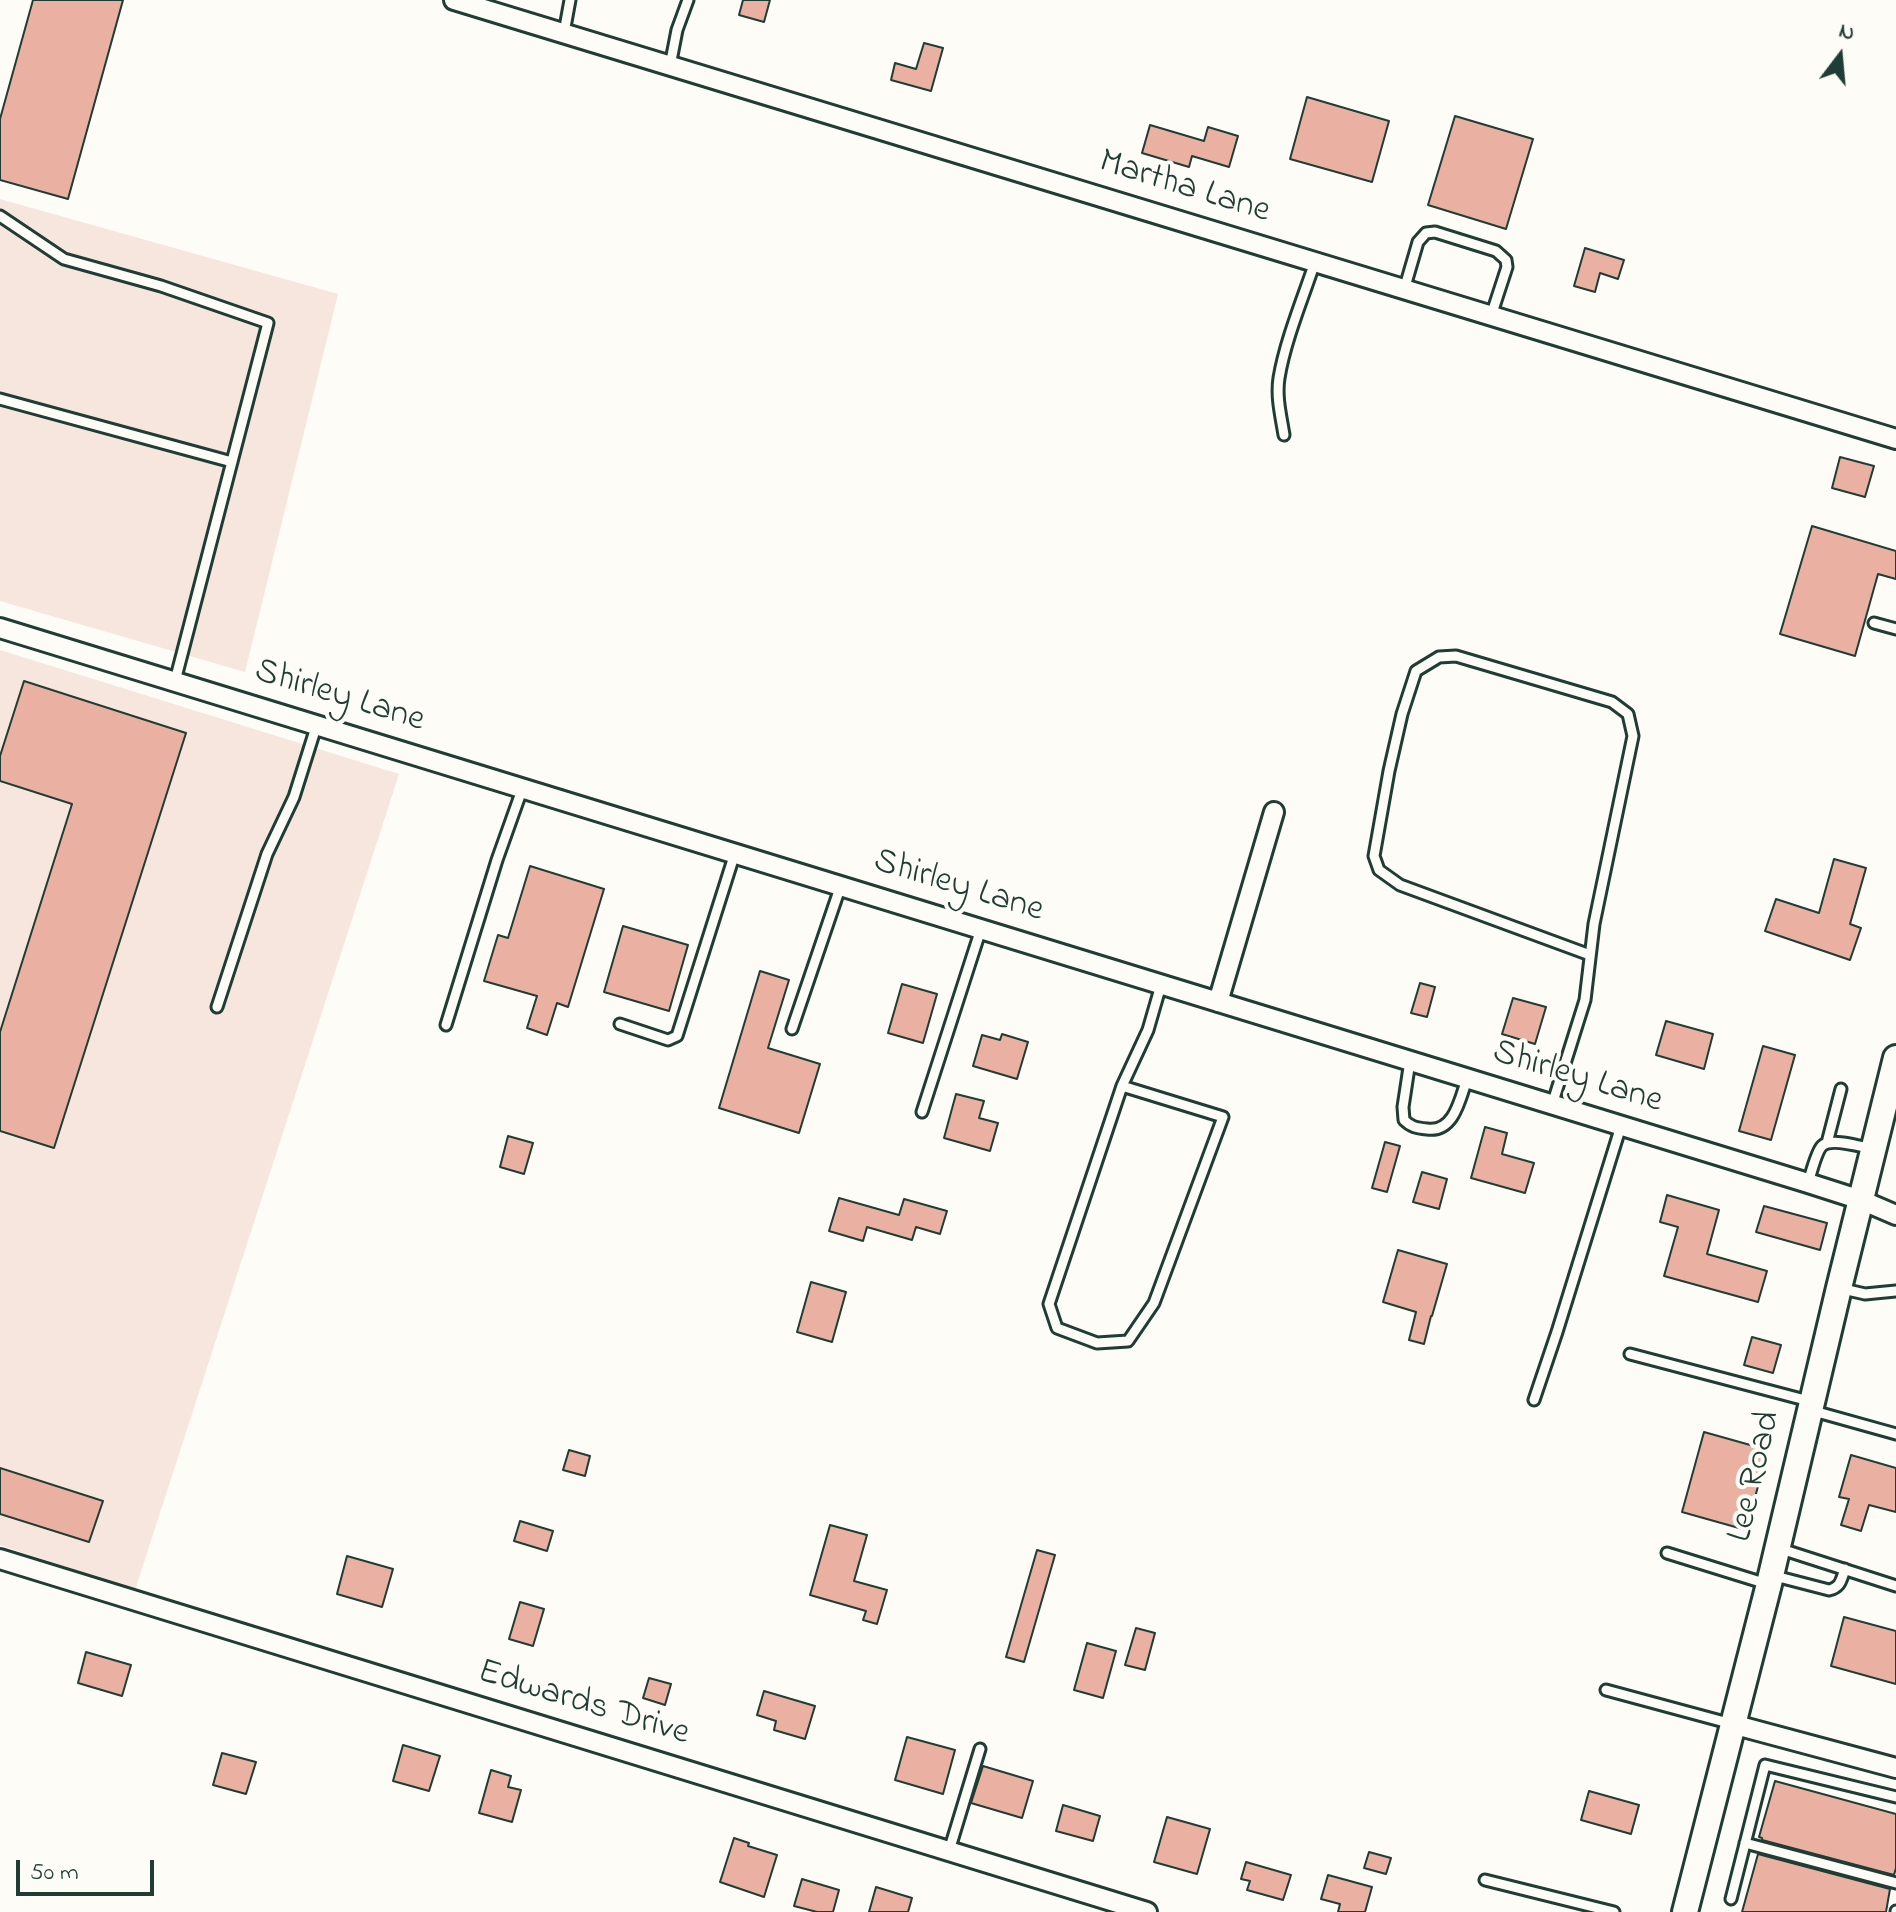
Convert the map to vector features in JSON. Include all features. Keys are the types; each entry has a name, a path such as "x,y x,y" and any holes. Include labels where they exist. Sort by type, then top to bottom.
{"main road":[{"name":"Lee Road","path":"1685,1912 1778,1548 1896,1058"}],"street":[{"name":"Martha Lane","path":"460,1 1896,439"},
{"name":"Shirley Lane","path":"0,629 1808,1183 1896,1215"},
{"path":"1218,1002 1274,812"},
{"name":"Edwards Drive","path":"0,1559 949,1851 1124,1909 1147,1912"},
{"path":"1732,1724 1896,1768"}],"lane":[{"path":"564,33 570,0"},
{"path":"670,66 677,30 688,0"},
{"path":"0,216 64,259 161,286 268,323 175,681"},
{"path":"1404,290 1418,242 1426,233 1435,232 1496,251 1506,260 1507,267 1491,316"},
{"path":"1284,435 1279,379 1315,262"},
{"path":"0,399 232,462"},
{"path":"1874,623 1896,629"},
{"path":"1552,1105 1585,1000 1594,924 1633,736 1628,714 1612,702 1456,656 1439,657 1416,671 1402,714 1374,856 1379,870 1400,885 1590,955"},
{"path":"217,1007 267,854 294,797 317,724"},
{"path":"446,1025 523,787"},
{"path":"620,1024 668,1040 677,1036 735,853"},
{"path":"792,1029 841,885"},
{"path":"922,1112 981,929"},
{"path":"1122,1086 1223,1117 1154,1303 1128,1341 1097,1343 1057,1328 1049,1304 1122,1086 1148,1030 1161,985"},
{"path":"1410,1061 1403,1107 1404,1120 1412,1127 1435,1130 1446,1125 1456,1111 1467,1079"},
{"path":"1827,1143 1841,1089"},
{"path":"1534,1400 1621,1126"},
{"path":"1808,1183 1821,1147 1827,1143 1873,1149"},
{"path":"1839,1288 1865,1294 1896,1291"},
{"path":"1630,1354 1896,1434"},
{"path":"1778,1548 1896,1586"},
{"path":"1667,1553 1822,1590 1836,1589 1845,1569"},
{"path":"1606,1690 1732,1724"},
{"path":"949,1851 980,1749"},
{"path":"1731,1899 1765,1765 1896,1797"},
{"path":"1745,1843 1896,1883"},
{"path":"1485,1880 1612,1912"}],"shaded area":[{"path":"0,199 338,294 245,672 0,601"},
{"path":"0,650 399,774 135,1590 0,1545"}],"building":[{"path":"33,0 123,0 68,199 0,180 0,119"},
{"path":"743,0 770,0 764,22 739,15"},
{"path":"924,43 943,48 931,91 891,80 895,63 916,69"},
{"path":"1307,97 1389,121 1372,182 1290,159"},
{"path":"1455,116 1533,139 1506,229 1428,205"},
{"path":"1150,125 1204,141 1208,127 1238,136 1229,167 1192,156 1189,167 1142,153"},
{"path":"1585,248 1624,260 1618,279 1600,273 1595,292 1574,286"},
{"path":"1840,457 1874,466 1865,497 1832,488"},
{"path":"1812,526 1896,551 1896,579 1878,574 1855,656 1780,634"},
{"path":"24,681 186,733 54,1148 0,1131 0,1032 72,804 0,781 0,756"},
{"path":"1834,859 1866,868 1850,924 1861,928 1850,960 1765,931 1776,899 1819,913"},
{"path":"530,866 604,889 568,1007 557,1003 547,1035 527,1028 537,996 484,981 498,935 508,938"},
{"path":"623,926 688,945 669,1011 604,992"},
{"path":"760,971 789,980 768,1048 820,1064 799,1133 719,1108"},
{"path":"1420,983 1435,987 1427,1017 1411,1013"},
{"path":"902,984 937,994 923,1043 888,1033"},
{"path":"1513,998 1546,1007 1535,1044 1502,1034"},
{"path":"1666,1021 1713,1034 1704,1069 1656,1055"},
{"path":"1002,1034 1028,1042 1017,1079 973,1066 982,1035 1000,1040"},
{"path":"1763,1046 1795,1055 1771,1140 1739,1131"},
{"path":"956,1094 984,1101 979,1118 998,1123 990,1151 944,1138"},
{"path":"1485,1127 1507,1133 1502,1154 1534,1163 1525,1193 1471,1178"},
{"path":"508,1136 533,1143 524,1174 500,1167"},
{"path":"1385,1142 1400,1146 1387,1192 1372,1188"},
{"path":"1422,1172 1447,1179 1439,1209 1413,1202"},
{"path":"1667,1195 1719,1210 1707,1254 1767,1271 1758,1302 1664,1276 1678,1227 1660,1222"},
{"path":"839,1198 899,1215 904,1199 947,1211 940,1234 916,1227 912,1240 867,1227 863,1241 829,1231"},
{"path":"1764,1206 1827,1223 1820,1250 1756,1232"},
{"path":"1398,1250 1447,1264 1424,1344 1409,1340 1416,1312 1383,1302"},
{"path":"811,1282 846,1292 832,1342 797,1332"},
{"path":"1752,1337 1781,1345 1773,1373 1744,1365"},
{"path":"1704,1432 1768,1450 1746,1530 1682,1512"},
{"path":"569,1450 590,1456 585,1476 563,1470"},
{"path":"1851,1455 1896,1468 1896,1512 1869,1505 1861,1531 1841,1525 1849,1499 1839,1497"},
{"path":"0,1468 103,1501 89,1542 0,1514"},
{"path":"520,1521 553,1531 547,1551 514,1541"},
{"path":"830,1525 867,1535 854,1581 887,1590 877,1624 863,1620 866,1611 810,1595"},
{"path":"1037,1550 1055,1555 1024,1662 1006,1657"},
{"path":"347,1556 393,1569 382,1607 337,1594"},
{"path":"520,1602 544,1609 533,1646 509,1639"},
{"path":"1844,1617 1896,1631 1896,1684 1831,1666"},
{"path":"1136,1628 1155,1633 1145,1670 1125,1665"},
{"path":"1087,1643 1116,1651 1103,1698 1074,1690"},
{"path":"86,1652 131,1665 122,1696 78,1683"},
{"path":"649,1678 671,1684 665,1705 643,1698"},
{"path":"764,1691 815,1706 805,1739 774,1730 776,1721 757,1715"},
{"path":"907,1737 955,1750 943,1794 895,1780"},
{"path":"403,1745 440,1756 429,1791 393,1781"},
{"path":"222,1753 256,1762 246,1794 213,1785"},
{"path":"983,1766 1033,1781 1022,1818 971,1803"},
{"path":"491,1770 511,1776 508,1787 521,1790 512,1822 479,1813"},
{"path":"1775,1781 1896,1814 1894,1875 1762,1840 1759,1837"},
{"path":"1589,1791 1639,1805 1631,1834 1581,1820"},
{"path":"1063,1805 1100,1816 1093,1841 1056,1831"},
{"path":"1167,1817 1210,1829 1197,1874 1154,1862"},
{"path":"734,1838 777,1855 764,1897 720,1882"},
{"path":"1369,1852 1391,1858 1386,1874 1364,1868"},
{"path":"1758,1854 1890,1889 1886,1912 1742,1912"},
{"path":"1246,1862 1291,1875 1283,1900 1247,1890 1250,1881 1241,1879"},
{"path":"1328,1875 1372,1887 1365,1912 1338,1912 1340,1904 1321,1899"},
{"path":"802,1879 839,1890 833,1912 817,1912 794,1906"},
{"path":"876,1887 912,1898 908,1912 869,1912"}]}
